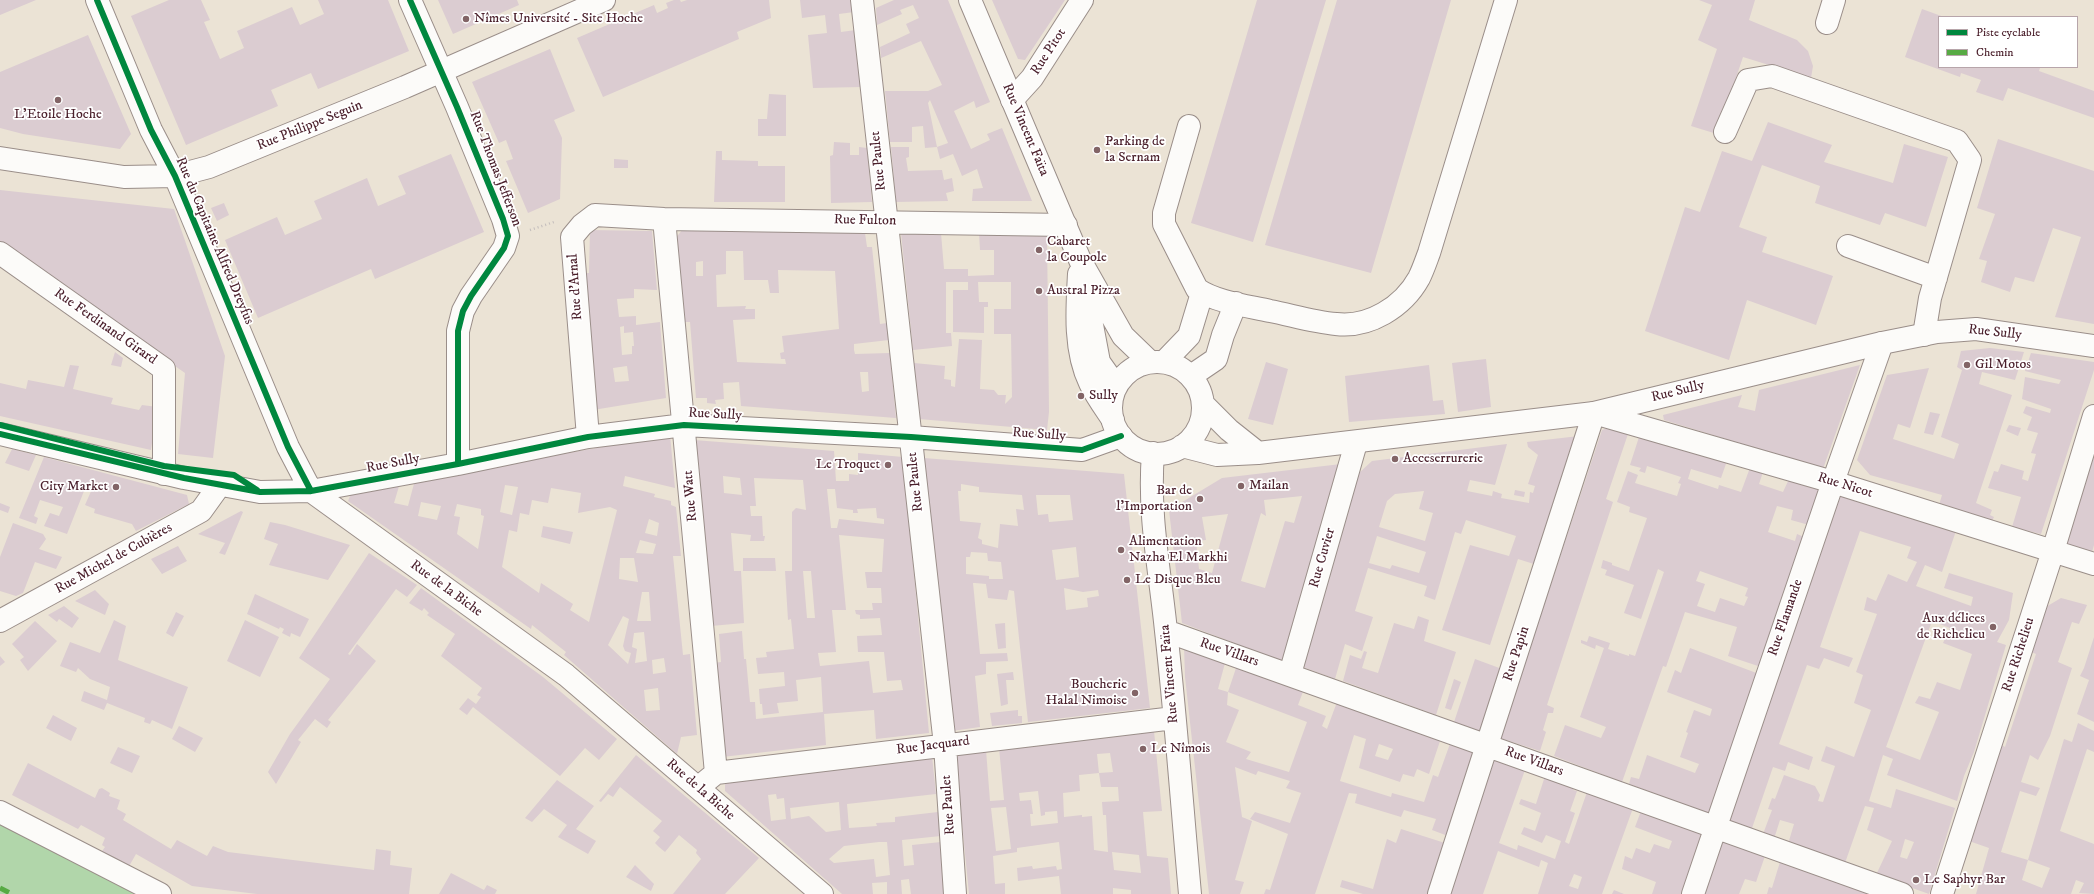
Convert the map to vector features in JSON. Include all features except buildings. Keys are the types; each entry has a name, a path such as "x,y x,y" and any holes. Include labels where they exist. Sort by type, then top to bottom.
{"street":[{"name":"Rue du Capitaine Alfred Dreyfus","path":"97,0 151,130 175,176 288,447 311,491"},
{"name":"Rue Thomas Jefferson","path":"410,0 503,218 508,236 504,248 463,311 458,330 458,464"},
{"name":"Rue Philippe Seguin","path":"0,158 124,178 175,176 209,167 441,72 604,0"},
{"name":"Rue Paulet","path":"862,0 885,222 911,437 945,745 955,894"},
{"name":"Rue Vincent Faïta","path":"970,0 1080,260 1123,336 1157,362"},
{"name":"Rue Pitot","path":"1012,100 1032,78 1082,0"},
{"path":"1189,126 1164,213 1164,224 1192,282 1202,293 1236,303 1320,322 1348,324 1375,319 1401,301 1419,278 1429,252 1506,0"},
{"path":"1827,22 1834,0"},
{"path":"1725,132 1748,80 1772,76 1957,141 1970,160 1936,278 1924,335"},
{"name":"Rue d'Arnal","path":"588,437 572,237 582,225 595,215 664,219"},
{"name":"Rue Fulton","path":"664,219 1066,225"},
{"name":"Rue Watt","path":"664,219 716,772"},
{"path":"1848,246 1936,278"},
{"name":"Rue Ferdinand Girard","path":"0,253 164,368 164,474"},
{"name":"Rue Vincent Faïta","path":"1080,260 1099,362 1116,386"},
{"path":"1080,260 1077,308 1081,359 1090,383 1117,428 1130,445 1141,451 1153,453 1173,451 1194,436 1201,420 1203,404 1197,384 1191,376 1178,366 1157,362"},
{"path":"1117,428 1111,408 1116,386 1130,371 1157,362 1189,336 1202,293"},
{"path":"1191,376 1216,360 1223,335 1236,303"},
{"name":"Rue Sully","path":"1182,446 1217,455 1258,453 1356,443 1594,413 1882,343 1924,335 1976,329 2094,346"},
{"name":"Rue Flamande","path":"1693,894 1833,482 1882,343"},
{"path":"1203,404 1229,430 1258,453"},
{"name":"Rue Nicot","path":"1594,413 1833,482 2094,564"},
{"name":"Rue Papin","path":"1439,894 1594,413"},
{"name":"Rue Richelieu","path":"1942,894 2053,551 2094,416"},
{"name":"Rue Sully","path":"311,491 458,464 588,437 684,425 911,437 1082,450 1117,428"},
{"path":"0,434 219,486 260,492 311,491"},
{"name":"Rue Cuvier","path":"1290,674 1356,443"},
{"name":"Rue Vincent Faïta","path":"1153,453 1151,486 1152,523 1166,631 1190,894"},
{"name":"Rue Michel de Cubières","path":"0,621 201,511 219,486"},
{"name":"Rue de la Biche","path":"311,491 566,676 822,894"},
{"name":"Rue Villars","path":"1166,631 1290,674 1902,894"},
{"name":"Rue Jacquard","path":"716,772 1174,718"},
{"path":"698,788 716,772"},
{"path":"0,812 160,894"}],"path":[{"path":"532,229 546,223"}],"green space":[{"path":"0,823 144,894 0,894"}],"marked path":[{"path":"0,888 12,894"}],"cycle path":[{"path":"97,0 151,130 175,176 288,447 311,491"},
{"path":"410,0 457,107 503,219 508,236 504,248 471,296 463,311 458,331 458,464"},
{"path":"0,425 164,466 234,475 257,490"},
{"path":"0,434 184,478 260,492 311,491 458,464 588,437 684,425 911,437 1082,450 1121,436"}],"place":[{"name":"Nîmes Université - Site Hoche","path":"466,19"},
{"name":"L'Etoile Hoche","path":"58,100"},
{"name":"Parking de la Sernam","path":"1097,150"},
{"name":"Cabaret la Coupole","path":"1039,250"},
{"name":"Austral Pizza","path":"1039,291"},
{"name":"Gil Motos","path":"1967,365"},
{"name":"Sully","path":"1081,396"},
{"name":"Acceserrurerie","path":"1395,459"},
{"name":"Le Troquet","path":"888,465"},
{"name":"Mailan","path":"1241,486"},
{"name":"City Market","path":"116,487"},
{"name":"Bar de l'Importation","path":"1200,499"},
{"name":"Alimentation Nazha El Markhi","path":"1121,550"},
{"name":"Le Disque Bleu","path":"1127,580"},
{"name":"Aux délices de Richelieu","path":"1993,627"},
{"name":"Boucherie Halal Nimoise","path":"1135,693"},
{"name":"Le Nîmois","path":"1143,749"},
{"name":"Le Saphyr Bar","path":"1916,880"}]}
